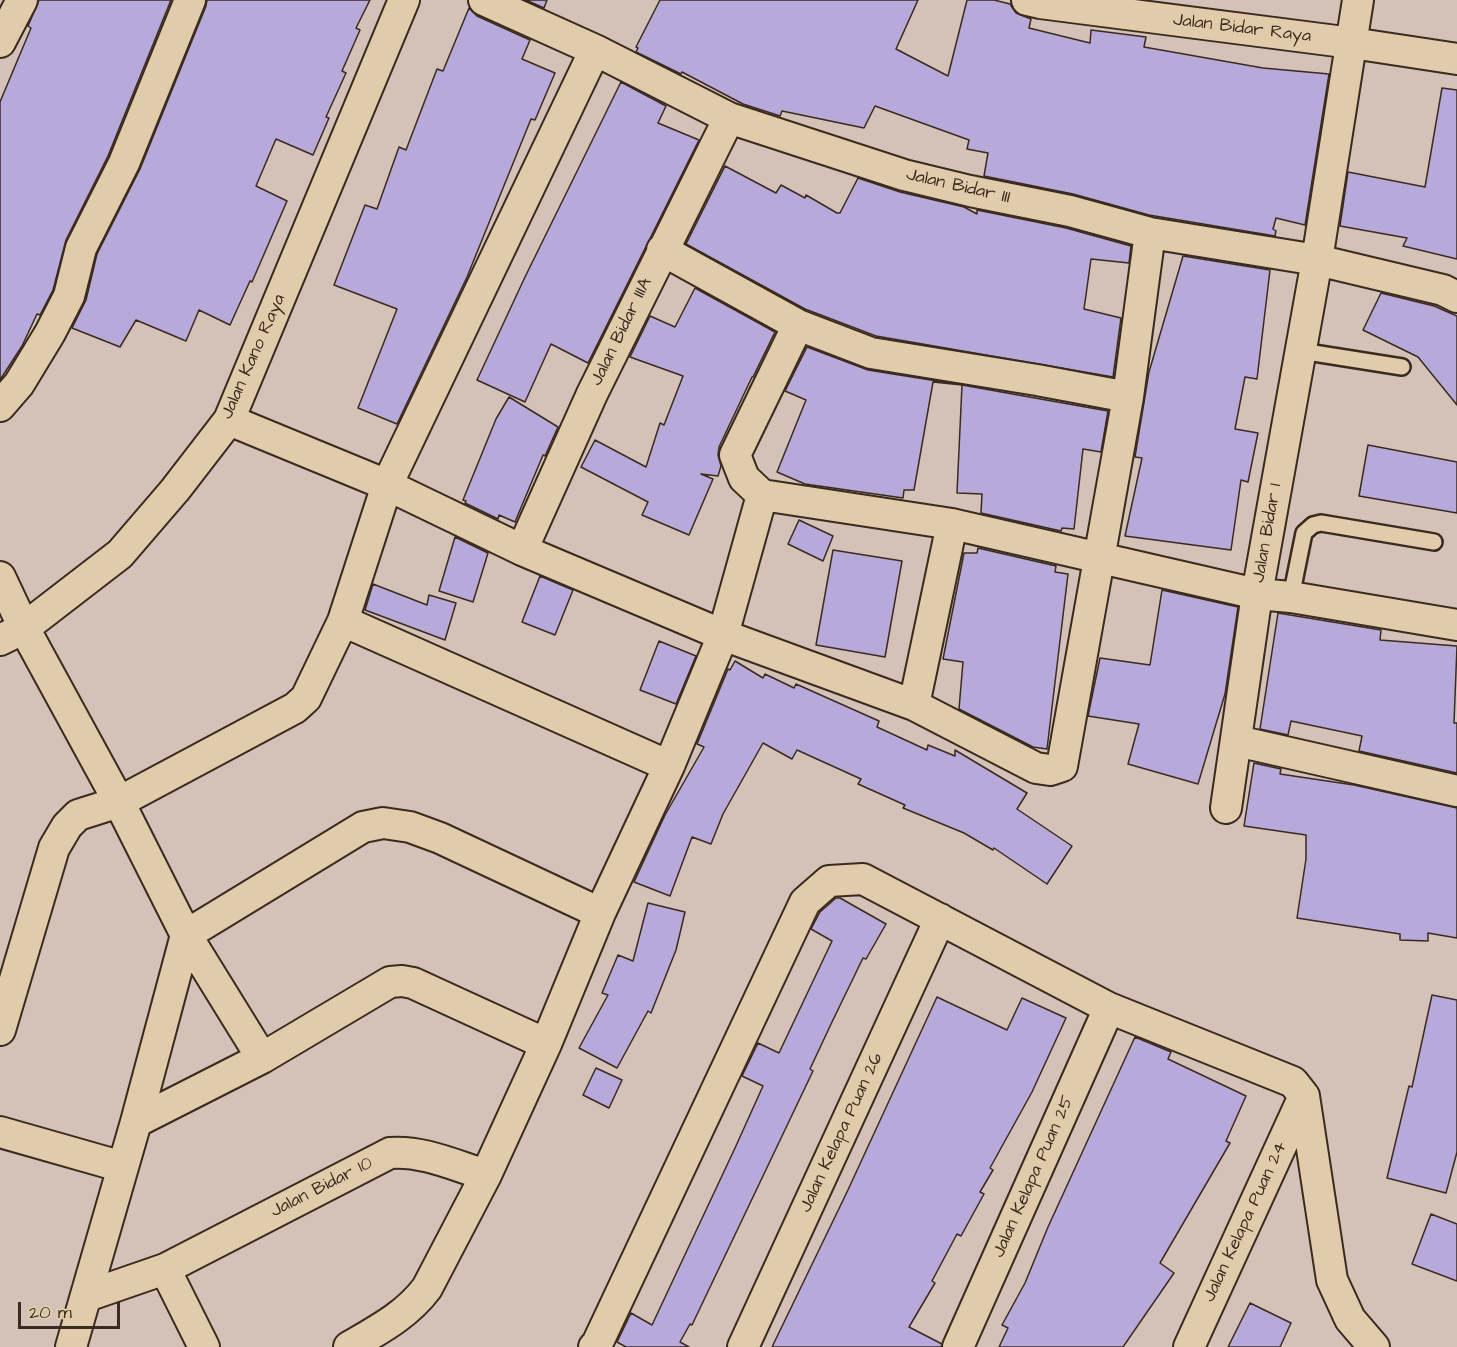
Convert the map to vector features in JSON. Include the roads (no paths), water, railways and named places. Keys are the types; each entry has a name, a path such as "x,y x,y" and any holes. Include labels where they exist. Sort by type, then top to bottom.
{"street":[{"path":"0,42 22,0"},
{"path":"0,406 19,384 69,296 81,248 124,163 190,0"},
{"name":"Jalan Kano Raya","path":"12,634 120,554 175,490 229,420 404,0"},
{"name":"Jalan Bidar III","path":"484,0 596,50 729,118 904,175 1070,211 1150,233 1317,260 1443,290 1457,297"},
{"name":"Jalan Bidar Raya","path":"1027,0 1352,42 1457,59"},
{"name":"Jalan Bidar I","path":"1226,808 1257,594 1317,260 1358,0"},
{"path":"0,1030 54,848 67,826 78,815 119,802 295,708 306,698 343,621 387,485 596,50"},
{"name":"Jalan Bidar IIIA","path":"522,550 592,394 729,118"},
{"path":"229,420 387,485 522,550 723,635 914,705 1036,768 1050,770 1062,766 1128,398 1150,233"},
{"path":"662,250 798,325 871,353 1037,380 1128,398"},
{"path":"798,325 735,455 744,478 762,495 952,524 1257,594 1291,597 1457,625"},
{"path":"349,1347 391,1322 417,1301 427,1288 486,1175 546,1044 600,914 669,766 723,635 762,495"},
{"path":"914,705 952,524"},
{"path":"0,577 12,634 119,802 186,935 262,1058"},
{"path":"343,621 669,766"},
{"path":"1237,741 1457,791"},
{"path":"71,1347 136,1122 186,935 363,827 383,823 410,827 441,838 600,914"},
{"path":"594,1347 805,902 829,881 863,879 1109,1008 1293,1082 1304,1096 1332,1280 1350,1319 1374,1347"},
{"name":"Jalan Kelapa Puan 26","path":"744,1347 940,919"},
{"path":"136,1122 262,1058 390,982 413,983 546,1044"},
{"name":"Jalan Kelapa Puan 25","path":"958,1347 1109,1008"},
{"name":"Jalan Kelapa Puan 24","path":"1188,1347 1304,1096"},
{"path":"0,1132 123,1167"},
{"name":"Jalan Bidar 10","path":"87,1296 165,1269 390,1153 405,1152 486,1175"},
{"path":"165,1269 204,1347"}],"lane":[{"path":"1301,351 1402,367"},
{"path":"1291,597 1304,533 1313,525 1322,523 1434,542"}]}
